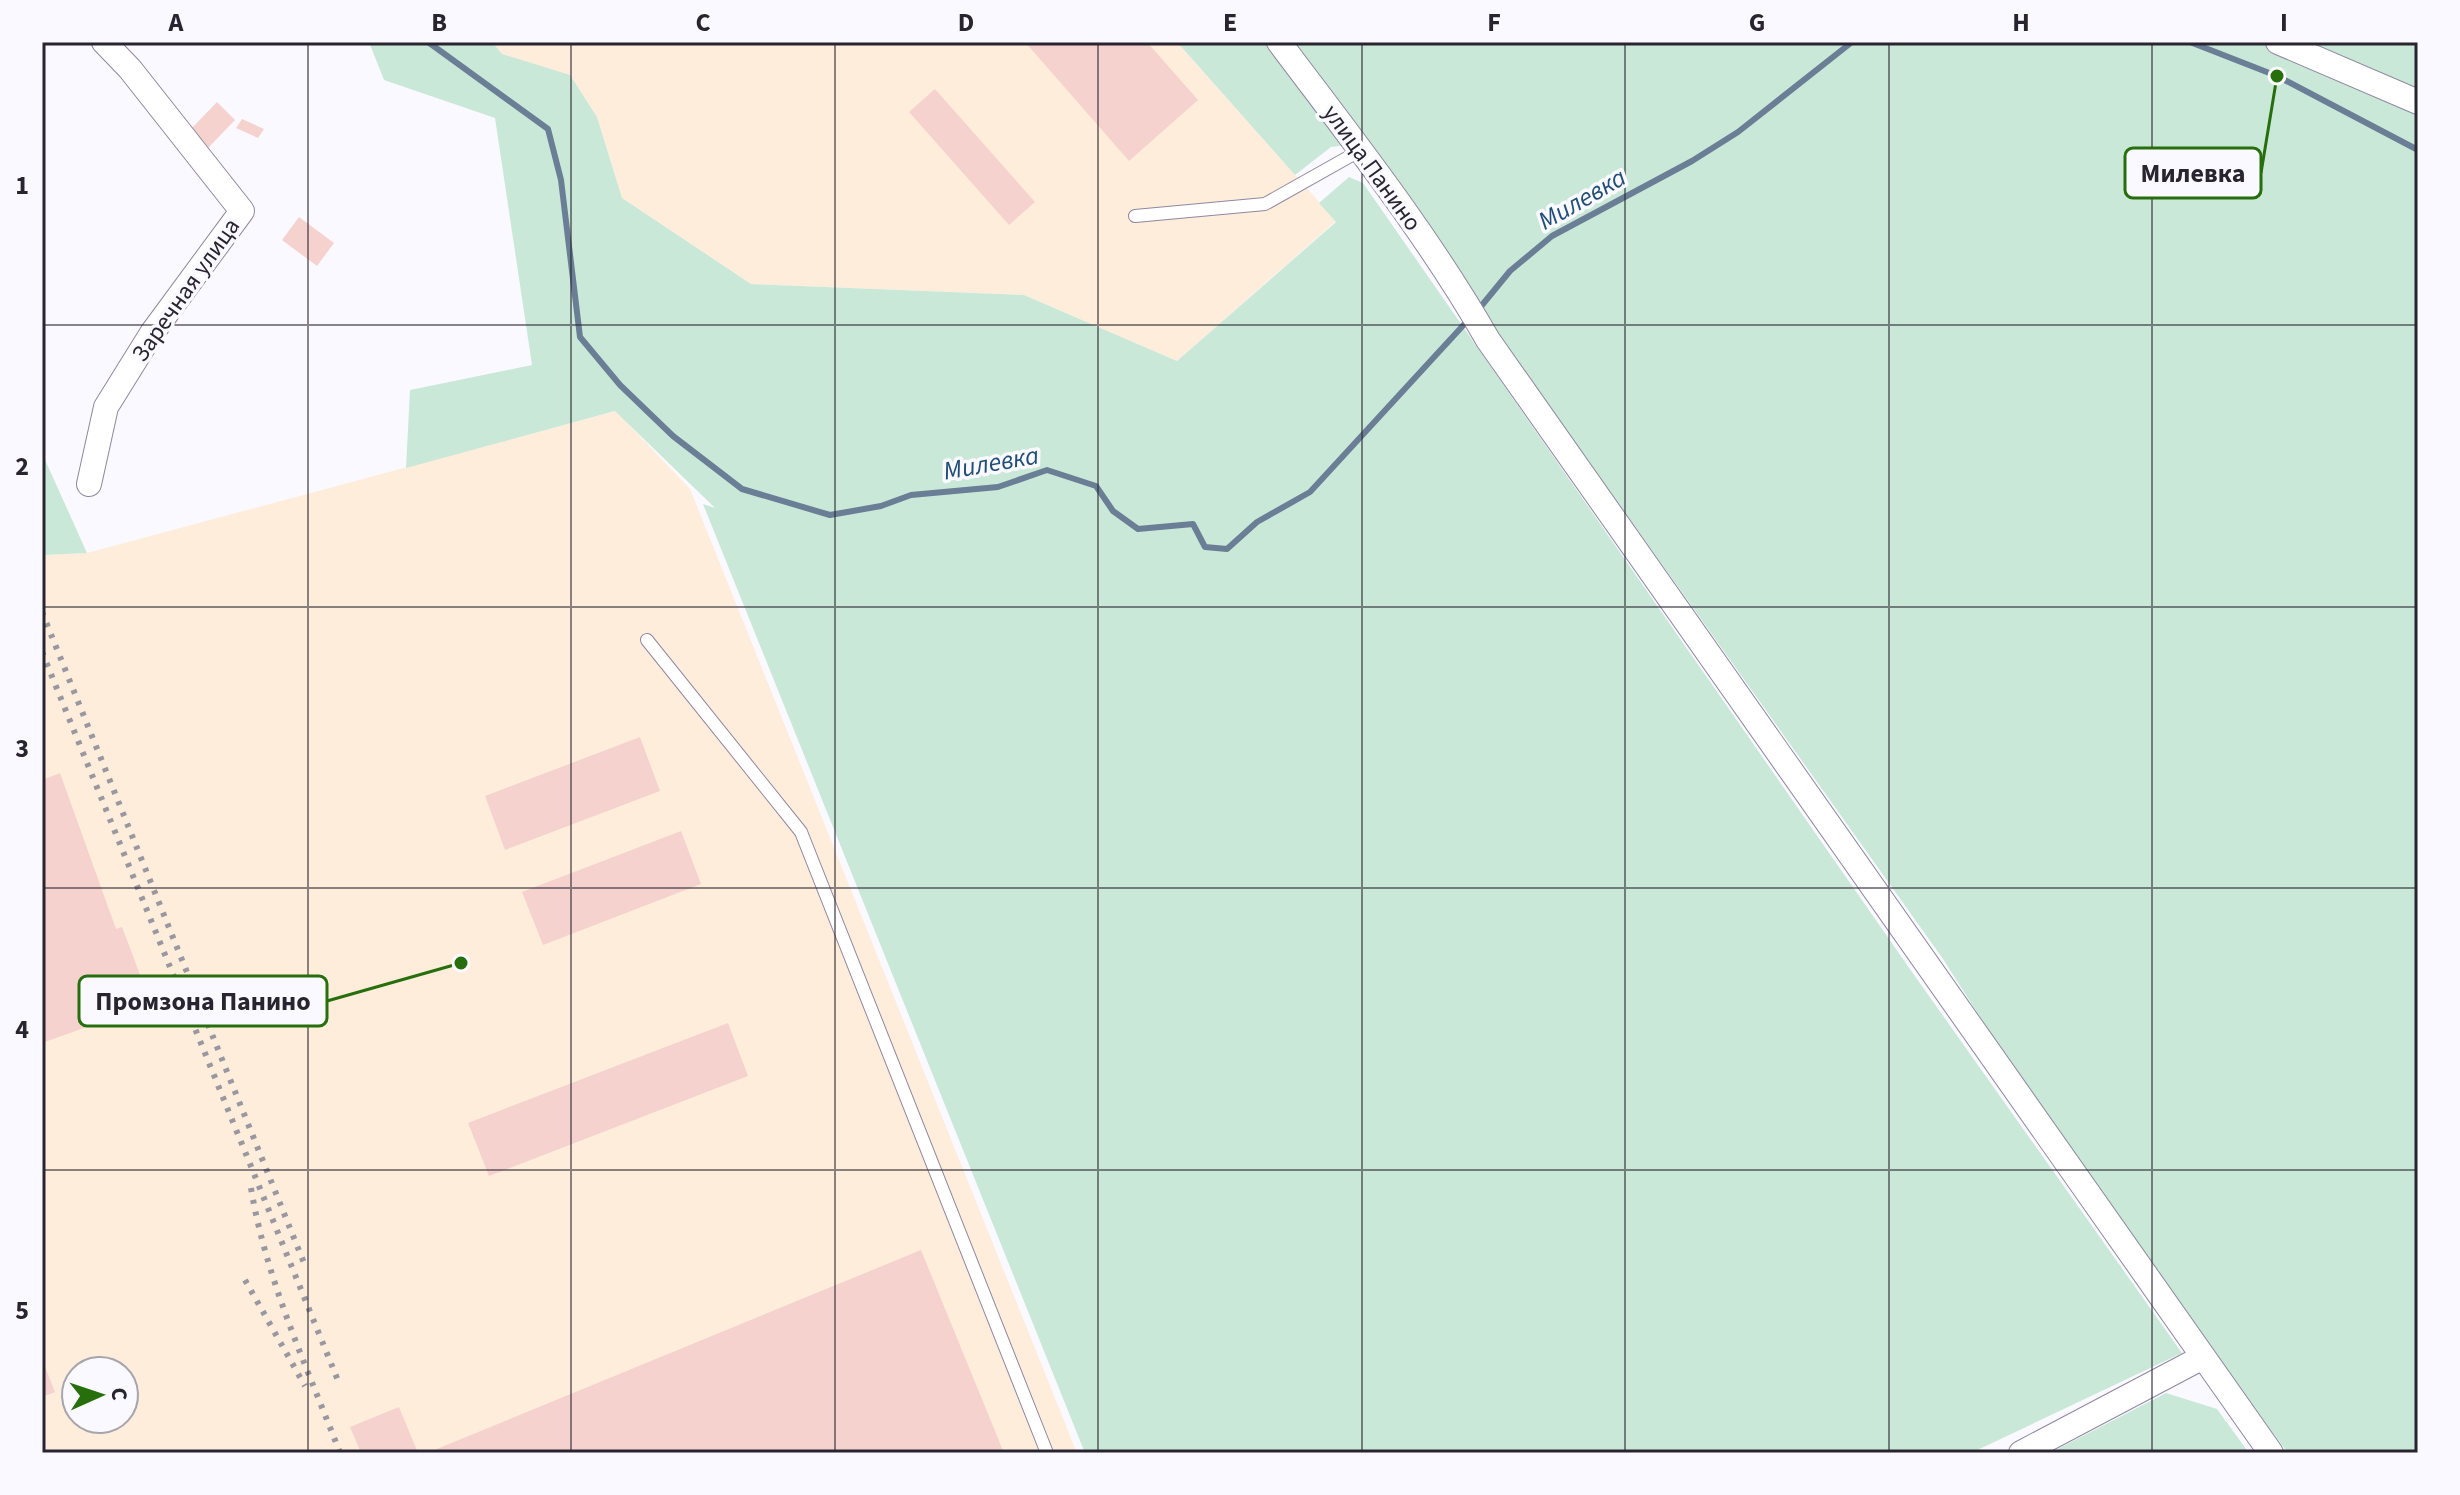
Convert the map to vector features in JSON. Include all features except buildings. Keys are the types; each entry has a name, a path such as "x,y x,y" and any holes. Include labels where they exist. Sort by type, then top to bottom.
{"street":[{"name":"Заречная улица","path":"89,484 106,407 152,333 242,211 130,69 104,42"},
{"name":"улица Панино","path":"1279,42 1361,150 1463,296 1488,340 2271,1453"},
{"path":"2278,42 2418,102"},
{"path":"2021,1453 2203,1357"}],"lane":[{"path":"1135,216 1265,204 1361,150"},
{"path":"647,640 801,832 1047,1453"}],"shaded area":[{"path":"492,42 1177,42 1336,221 1177,361 1024,295 751,284 622,198 597,117 570,76 502,54"},
{"path":"616,411 690,489 1077,1453 42,1453 42,551 44,555 87,553"}],"green space":[{"path":"369,42 472,42 476,45 476,42 492,42 502,54 570,75 597,117 622,198 751,284 1024,295 1177,361 1336,222 1319,203 1349,177 1363,183 1912,972 2182,1353 1971,1453 1085,1453 703,504 715,508 615,411 406,468 410,390 532,365 495,118 384,80"},
{"path":"1177,42 2418,42 2418,1453 2288,1453 2105,1213 1943,959 1362,143 1331,147 1295,175"},
{"path":"42,453 87,553 44,555"},
{"path":"2166,1393 2217,1409 2249,1453 2050,1453"}],"waterway":[{"name":"Милевка","path":"428,42 548,129 561,180 580,337 620,385 673,436 742,489 830,515 881,506 911,495 998,487 1047,470 1096,486 1113,511 1138,529 1193,524 1205,547 1227,549 1257,522 1310,492 1470,318"},
{"name":"Милевка","path":"1478,310 1510,271 1552,236 1692,161 1738,132 1852,42"},
{"name":"Милевка","path":"2190,42 2277,76 2418,150"}],"railway":[{"path":"42,612 304,1263"},
{"path":"42,652 339,1383"},
{"path":"251,1188 277,1290 340,1453"},
{"path":"245,1280 305,1386"}],"place":[{"name":"Милевка","path":"2277,76"},
{"name":"Промзона Панино","path":"461,963"}]}
